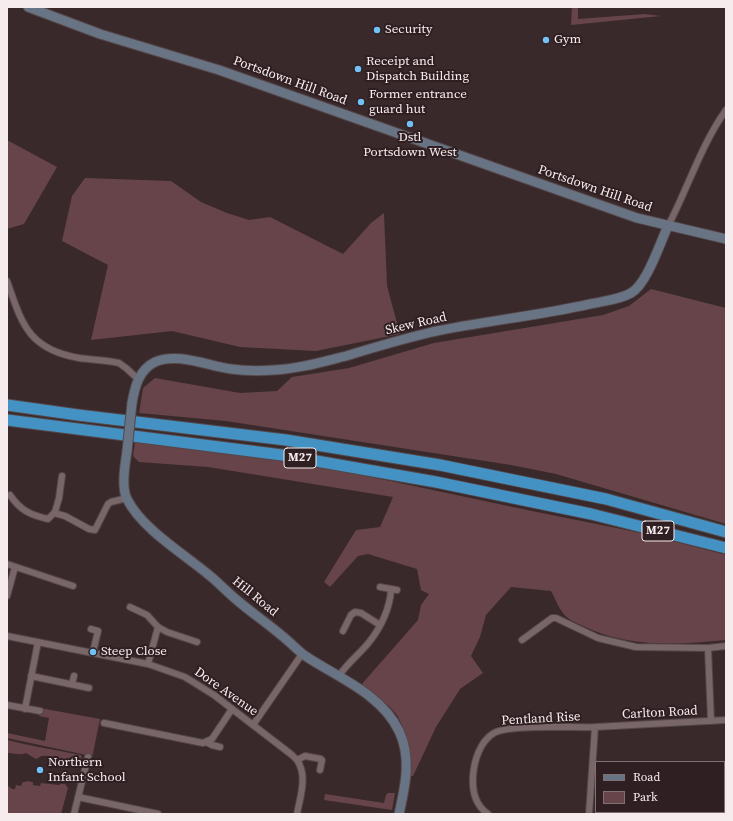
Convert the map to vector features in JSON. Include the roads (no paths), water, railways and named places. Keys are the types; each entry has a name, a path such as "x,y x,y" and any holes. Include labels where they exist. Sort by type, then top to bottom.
{"highway":[{"name":"M27","path":"7,405 286,440 440,465 606,499 726,532"},
{"name":"M27","path":"7,420 282,455 428,480 591,514 726,548"}],"street":[{"name":"Portsdown Hill Road","path":"28,7 100,34 219,70 637,218 726,239"},
{"path":"668,226 708,141 726,110"},
{"name":"Skew Road","path":"138,379 145,368 156,362 167,359 180,359 232,370 254,371 306,367 428,333 553,312 613,299 630,293 638,288 647,273 668,226"},
{"path":"7,281 20,318 31,335 41,344 66,356 119,363 138,379"},
{"name":"Hill Road","path":"138,379 134,388 124,468 127,498 134,510 168,543 283,636 302,654 339,676 375,701 390,716 400,731 406,758 405,786 399,814"},
{"path":"10,495 16,505 29,513 48,519 54,513 59,498 62,476"},
{"path":"54,513 65,516 89,529 96,530 108,504 127,498"},
{"path":"12,511 16,505"},
{"path":"7,564 73,586"},
{"path":"7,596 15,567"},
{"path":"339,676 346,665 370,642 380,624 394,590 380,587"},
{"path":"130,607 147,615 158,627 167,632 197,642"},
{"path":"343,631 351,615 355,612 361,613 380,624"},
{"path":"522,640 552,618 556,618 584,633 636,647 708,648 726,646"},
{"path":"148,664 158,627"},
{"path":"91,629 98,631 93,652"},
{"name":"Dore Avenue","path":"7,636 148,664 185,677 205,689 232,709 297,760"},
{"path":"25,708 38,642"},
{"path":"708,648 711,721"},
{"path":"253,725 302,654"},
{"path":"31,676 89,688"},
{"path":"72,684 74,676"},
{"path":"7,705 40,711"},
{"path":"104,723 203,743 212,739 232,709"},
{"name":"Carlton Road","path":"595,727 726,720"},
{"name":"Pentland Rise","path":"488,814 482,810 476,800 473,784 473,769 480,748 492,734 507,729 595,727 589,814"},
{"path":"206,742 212,746 220,747"},
{"path":"297,814 303,778 297,760 305,756 321,759 320,770"},
{"path":"74,814 88,757"},
{"path":"78,798 158,814"}],"place":[{"name":"Security","path":"377,30"},
{"name":"Gym","path":"546,40"},
{"name":"Receipt and Dispatch Building","path":"358,69"},
{"name":"Former entrance guard hut","path":"361,102"},
{"name":"Dstl Portsdown West","path":"410,124"},
{"name":"Steep Close","path":"93,652"},
{"name":"Northern Infant School","path":"40,770"}]}
